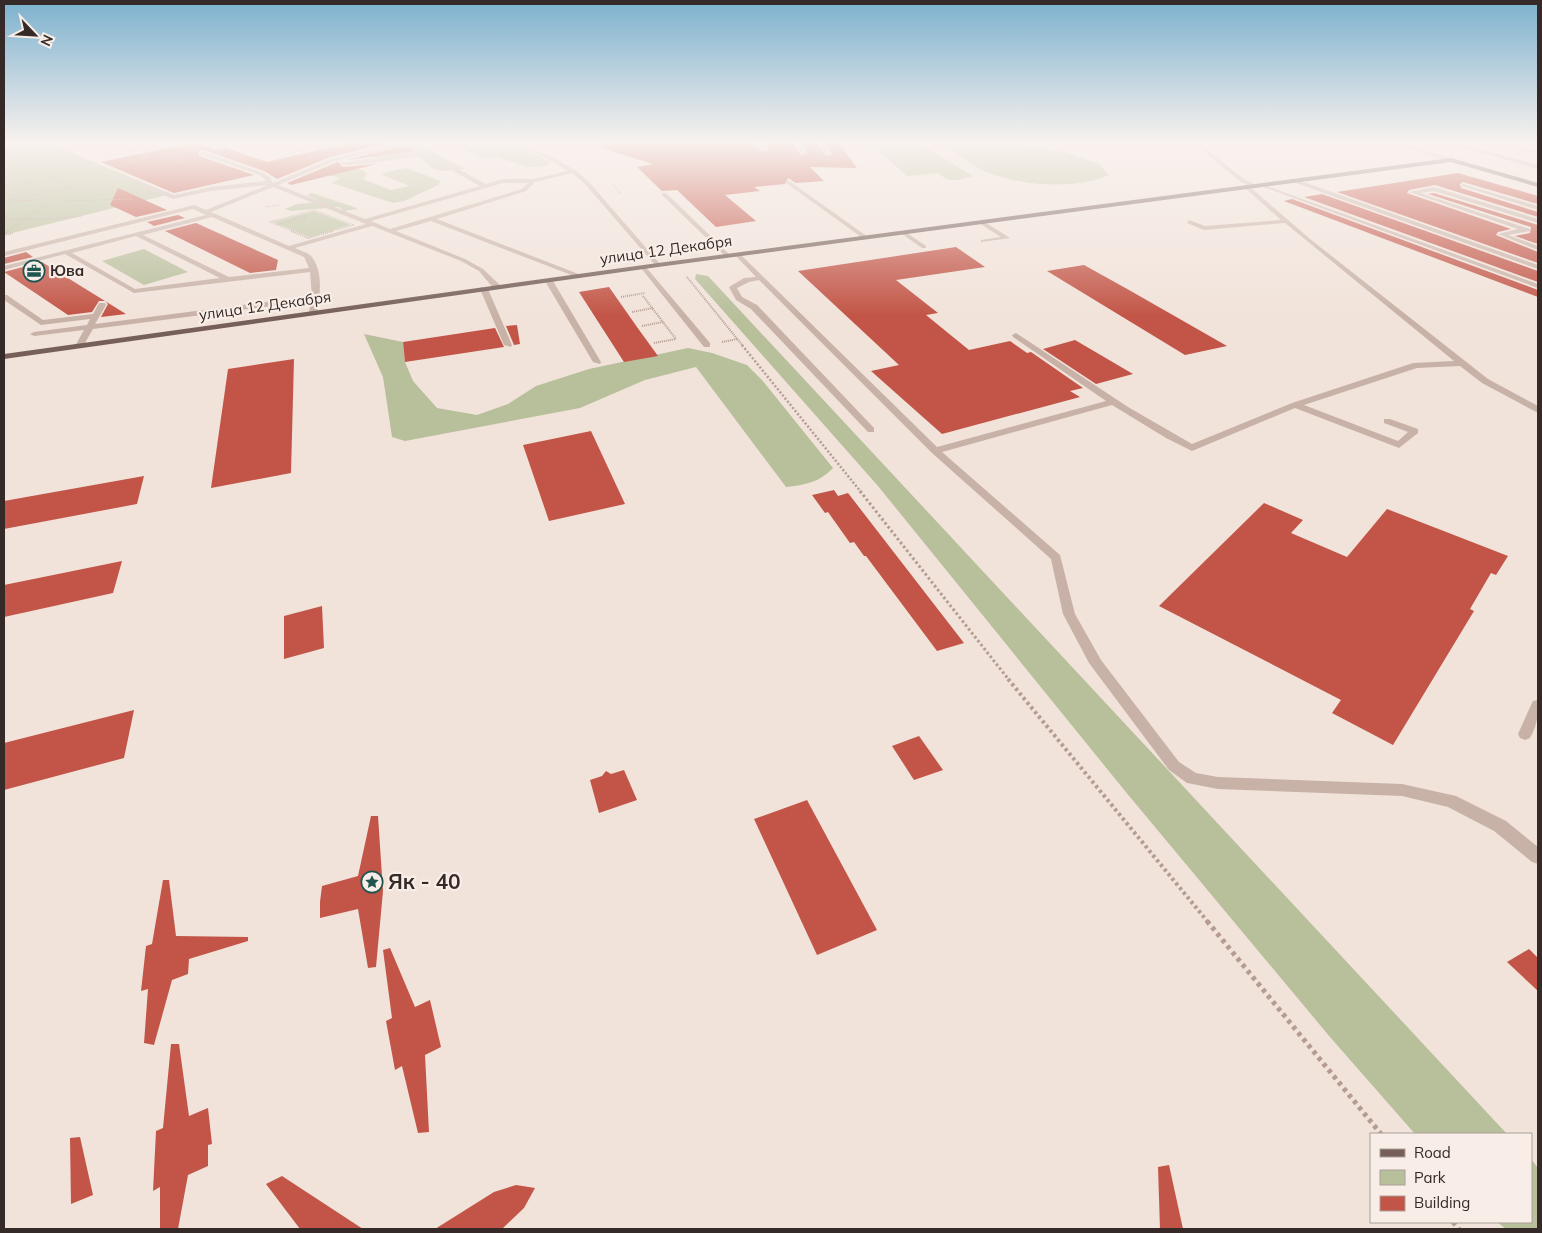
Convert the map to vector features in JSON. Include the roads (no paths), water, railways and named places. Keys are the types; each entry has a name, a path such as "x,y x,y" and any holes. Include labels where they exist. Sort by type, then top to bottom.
{"main road":[{"name":"улица 12 Декабря","path":"4,357 643,267 1146,201"}],"street":[{"path":"4,268 137,234 209,213 235,201"},
{"path":"313,201 462,260 481,270 497,288"},
{"path":"289,248 435,201"},
{"path":"390,231 491,201"},
{"path":"602,201 658,265"},
{"path":"671,201 761,278 935,451 1056,558 1069,614 1096,663 1174,766 1192,779 1218,783 1402,790 1451,801 1500,826 1538,857"},
{"path":"814,201 866,238"},
{"path":"1264,201 1285,221 1485,381 1538,410"},
{"path":"1305,201 1538,286"},
{"path":"1350,201 1538,267"},
{"path":"1438,201 1528,230"},
{"path":"1472,201 1538,221"},
{"path":"1514,201 1538,208"},
{"path":"4,254 194,207 307,256 314,269 316,298 313,313"},
{"path":"432,219 579,276"},
{"path":"1189,222 1204,228 1285,221"},
{"path":"981,222 1007,238 983,242"},
{"path":"1538,228 1501,234 1538,248"},
{"path":"904,233 924,247"},
{"path":"137,234 229,280"},
{"path":"66,252 134,291 314,269"},
{"path":"643,267 707,345"},
{"path":"761,278 738,283 733,287 735,292 754,307 871,430"},
{"path":"549,281 597,362"},
{"path":"484,289 508,345"},
{"path":"4,297 41,322 97,316"},
{"path":"41,322 34,334 316,298"},
{"path":"79,346 102,305"},
{"path":"4,309 19,307"},
{"path":"1016,334 1156,430 1192,448 1295,405 1416,365 1462,363"},
{"path":"935,451 1113,402"},
{"path":"1295,405 1399,444 1415,431 1387,421"},
{"path":"1525,734 1538,706"}],"place":[{"name":"Юва","path":"34,271"},
{"name":"Як - 40","path":"372,882"}]}
